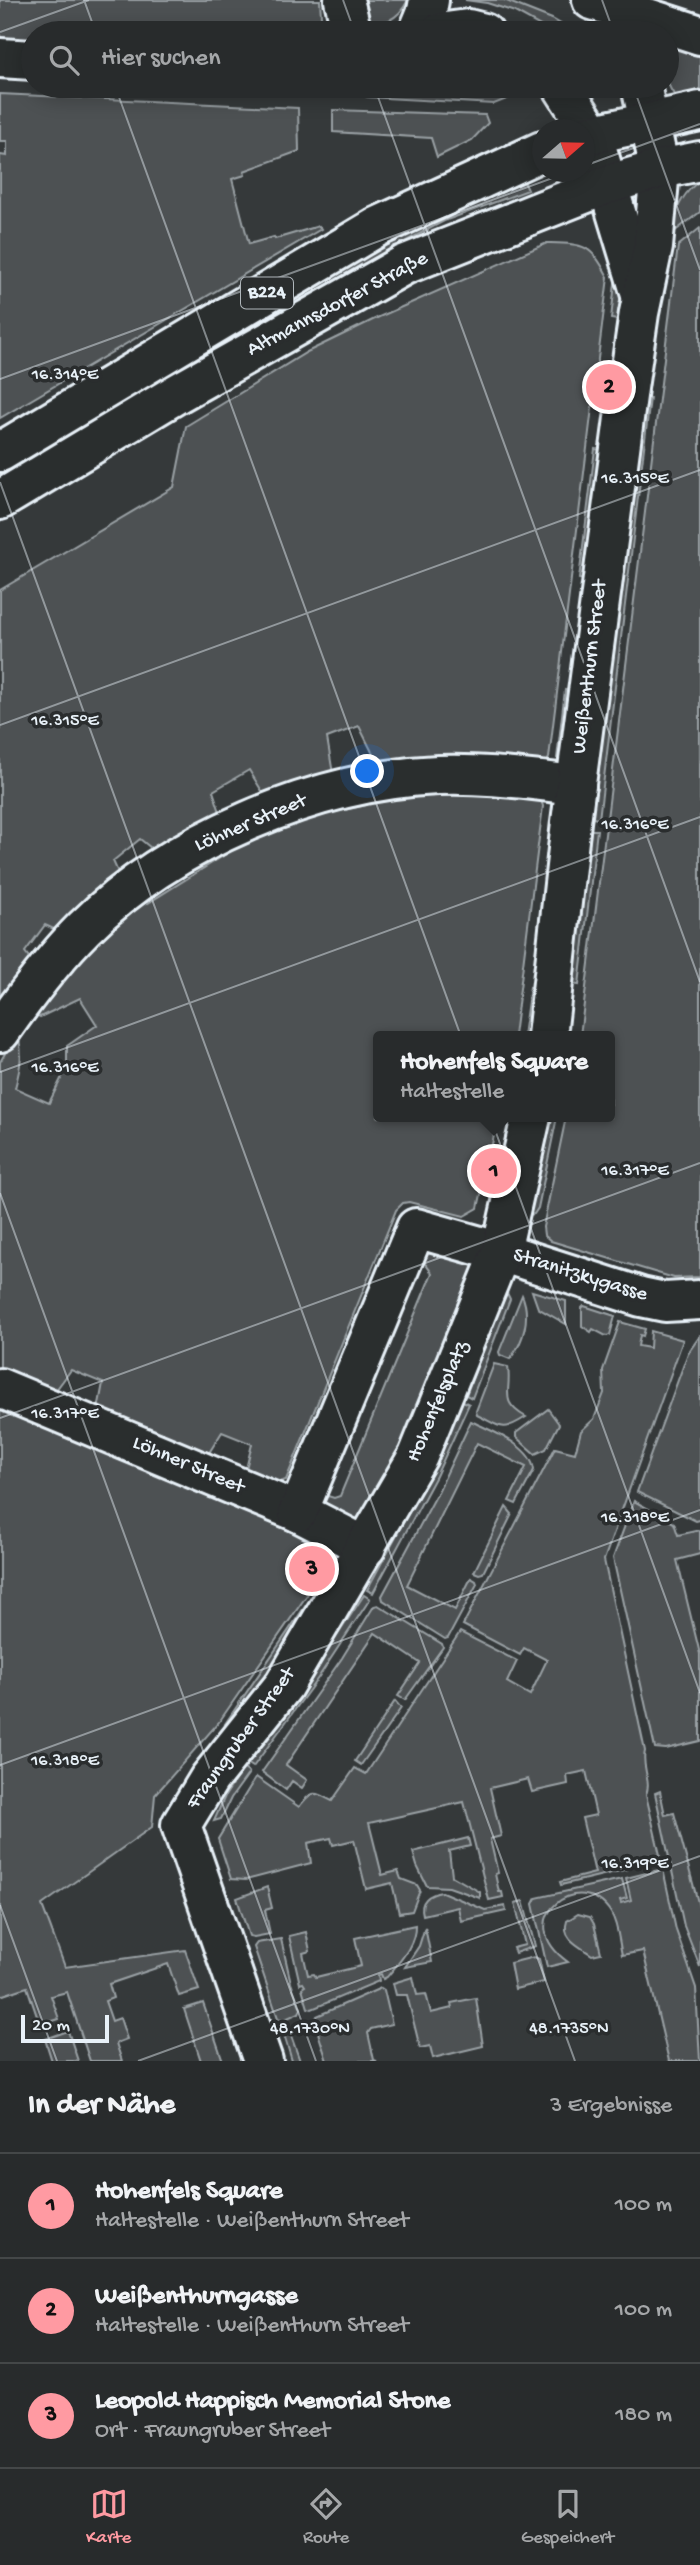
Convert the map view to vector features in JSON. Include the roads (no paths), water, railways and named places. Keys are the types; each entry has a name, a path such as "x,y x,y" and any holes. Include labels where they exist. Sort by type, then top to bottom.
{"street":[{"path":"344,0 349,21"},
{"path":"423,21 429,0"},
{"path":"572,0 597,21"},
{"path":"592,0 655,21"},
{"path":"679,29 700,36"},
{"path":"0,58 21,59"},
{"name":"Weißenthurn Street","path":"568,98 580,119"},
{"path":"595,130 645,103 700,111"},
{"name":"Weißenthurn Street","path":"548,1031 576,785 628,388 653,247 660,169 645,103"},
{"name":"Weißenthurn Street","path":"595,154 643,299"},
{"name":"Altmannsdorfer Straße","path":"0,452 377,227 532,156"},
{"name":"Altmannsdorfer Straße","path":"0,500 178,393 404,265 606,185 660,169 700,161"},
{"name":"Löhner Street","path":"0,1032 40,977 84,928 117,898 185,851 291,804 384,780 438,775 491,776 576,785"},
{"path":"501,1252 530,1122"},
{"name":"Stranitzkygasse","path":"298,1512 416,1228 641,1297 666,1302 700,1300"},
{"name":"Hohenfelsplatz","path":"366,1547 418,1456 501,1252"},
{"name":"Löhner Street","path":"0,1388 298,1512 366,1547"},
{"name":"Fraungruber Street","path":"263,2061 181,1825 209,1779 284,1685 366,1547"}],"place":[{"name":"Weißenthurngasse","path":"609,387"},
{"name":"Hohenfels Square","path":"494,1171"},
{"name":"Leopold Happisch Memorial Stone","path":"312,1569"}]}
